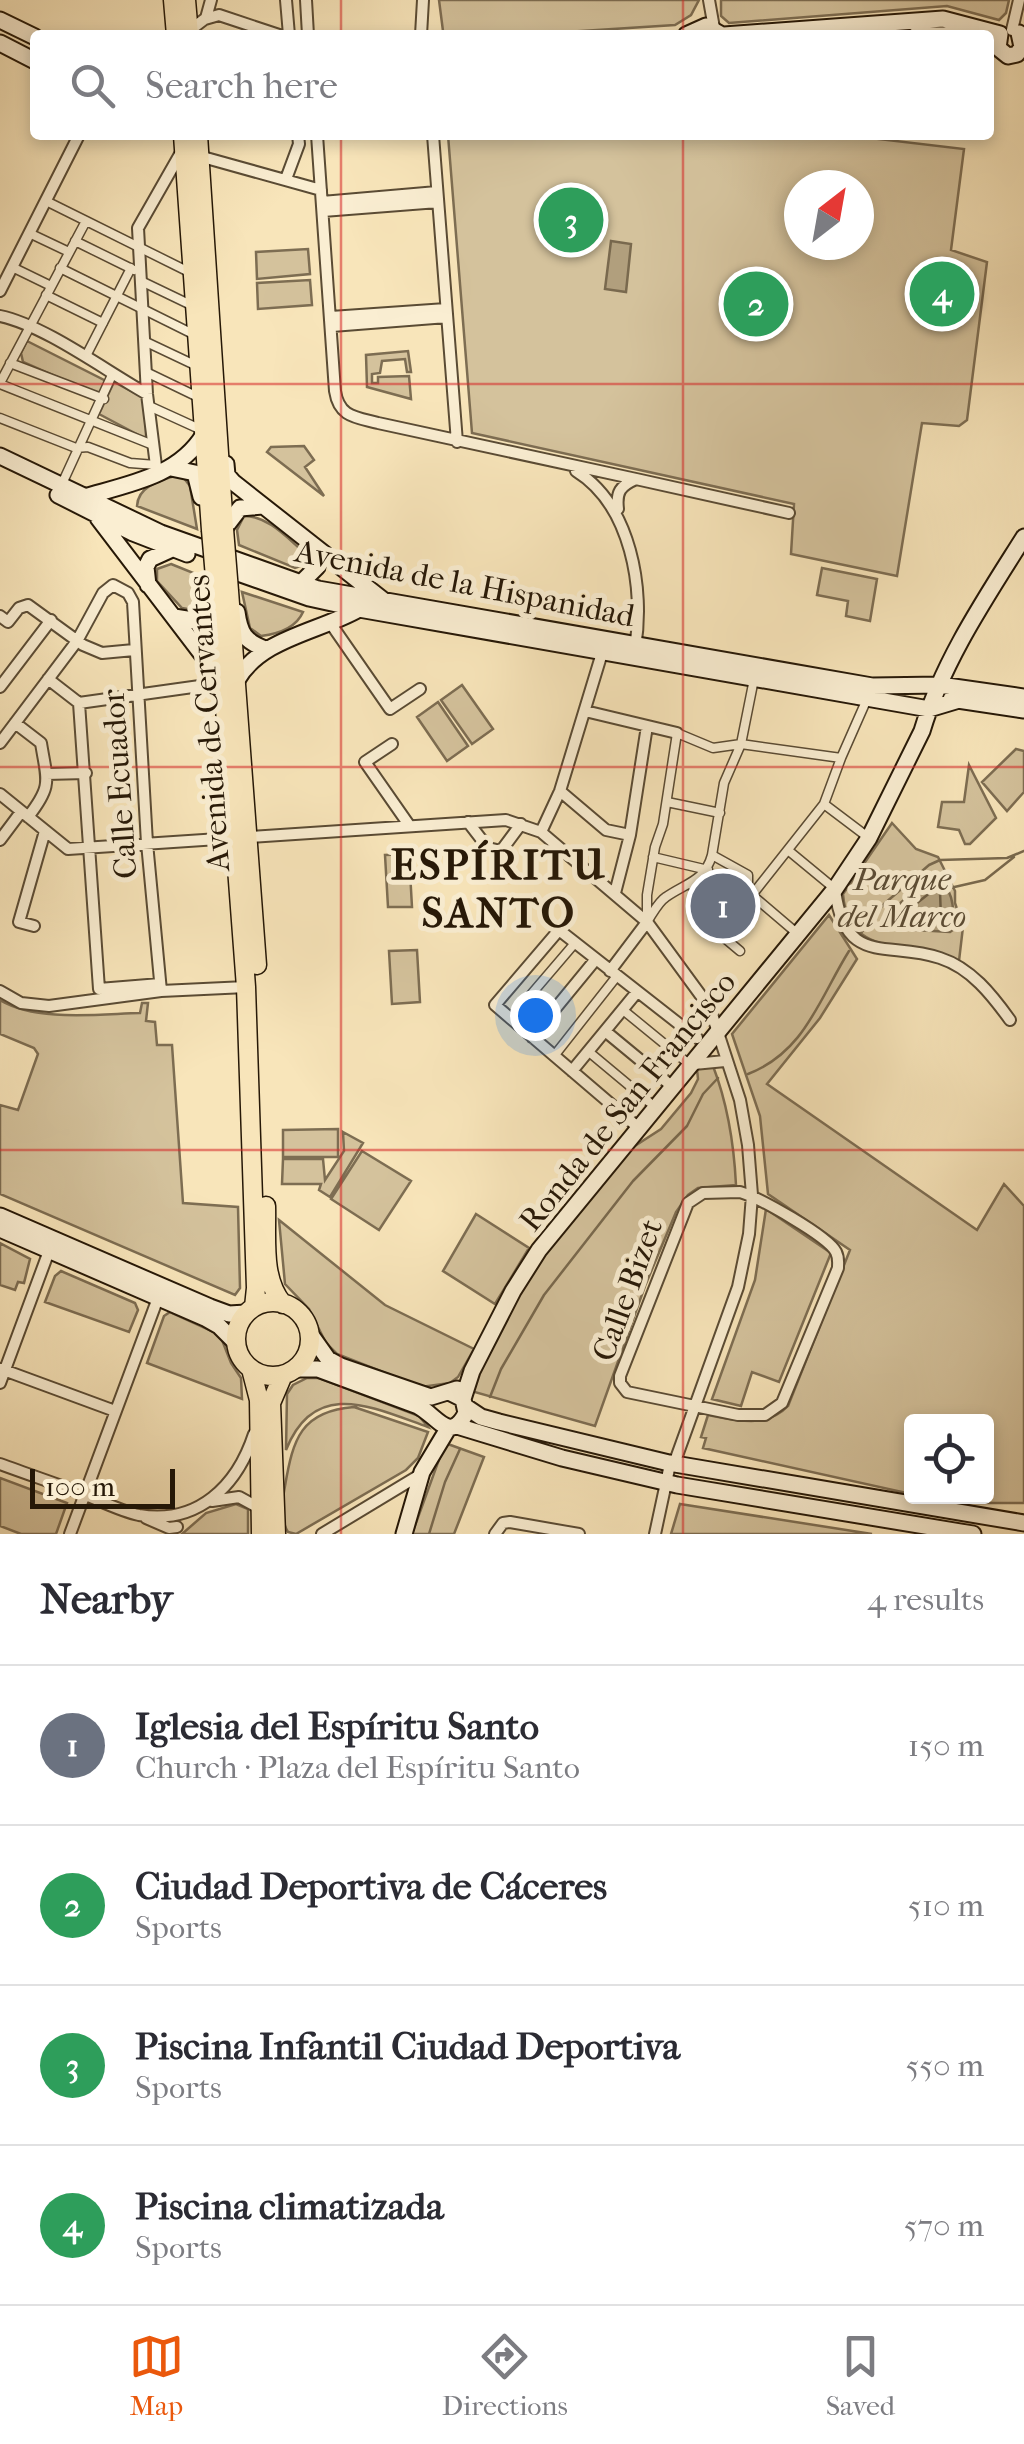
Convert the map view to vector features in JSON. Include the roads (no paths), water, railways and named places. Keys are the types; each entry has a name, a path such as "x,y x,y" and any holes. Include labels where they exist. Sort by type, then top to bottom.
{"main road":[{"path":"174,0 183,30"},
{"path":"184,30 186,0"},
{"path":"755,30 943,19 982,30"},
{"path":"7,22 30,34"},
{"path":"1007,37 1008,56 1021,55"},
{"path":"1,44 30,58"},
{"name":"Avenida de Cervantes","path":"191,144 192,274 201,398 225,594 225,682 258,983 268,1269 276,1295 284,1304"},
{"name":"Avenida de Cervantes","path":"191,144 220,452 215,528"},
{"path":"84,497 138,481 188,458 204,433"},
{"path":"220,452 225,455 229,479 386,603"},
{"name":"Avenida de la Hispanidad","path":"0,456 132,520 300,584 632,651 869,692 942,689"},
{"name":"Avenida de la Hispanidad","path":"0,468 172,549 310,598 602,653 632,651 754,680 869,692 942,689"},
{"path":"161,469 195,473 203,514 215,528 240,508 263,506"},
{"path":"132,520 125,506 126,497 138,481"},
{"path":"96,514 225,682 265,649 359,609"},
{"name":"Ronda de San Francisco","path":"444,1423 433,1406 455,1399 539,1250 799,935 869,838 970,623 1024,537"},
{"path":"300,584 318,566 309,542"},
{"path":"148,585 146,567 150,558 172,549"},
{"path":"174,616 198,621 225,594 237,612 244,639 265,649"},
{"path":"301,636 310,617 310,598"},
{"path":"942,689 1024,710"},
{"path":"942,689 962,694 1024,697"},
{"name":"Avenida de Cervantes","path":"240,835 252,1303"},
{"path":"0,1216 229,1314 252,1303 284,1304 301,1314 328,1359 417,1394 455,1399 481,1417 674,1464 1024,1523"},
{"path":"0,1229 220,1326 236,1343"},
{"path":"252,1303 240,1322 236,1343 240,1357 252,1369 271,1376 318,1369 414,1405 444,1423 562,1458 668,1483 973,1534"},
{"path":"276,1534 272,1402 289,1372 303,1361 311,1335"},
{"path":"252,1369 259,1418 261,1534"},
{"name":"Ronda de San Francisco","path":"444,1423 464,1418 455,1399"},
{"name":"Ronda de San Francisco","path":"404,1534 422,1472 444,1423"}],"street":[{"path":"204,19 211,0"},
{"path":"286,0 289,30"},
{"path":"306,0 308,30"},
{"path":"422,0 428,30"},
{"path":"1007,37 1019,0"},
{"path":"705,30 709,4"},
{"path":"189,30 215,14 264,30"},
{"path":"422,30 424,18"},
{"path":"1,44 7,22"},
{"path":"0,291 76,140"},
{"path":"286,178 299,140"},
{"path":"317,140 336,391 340,409 346,414 620,480 636,479 789,512"},
{"path":"433,140 457,442"},
{"path":"0,418 80,448 161,469 148,400 138,228 191,144 286,178 322,201 438,197"},
{"path":"46,200 192,274"},
{"path":"86,220 0,384 154,446"},
{"path":"29,233 69,252"},
{"path":"75,241 195,306"},
{"path":"12,267 103,323"},
{"path":"60,268 197,336"},
{"path":"86,356 117,296 138,274"},
{"path":"0,308 5,316 86,356 204,433"},
{"path":"332,321 447,313"},
{"path":"144,342 199,367"},
{"path":"10,363 104,399"},
{"path":"146,372 201,398"},
{"path":"61,486 112,375"},
{"path":"566,466 600,488 618,515"},
{"path":"600,488 620,480"},
{"path":"620,480 618,515 640,614 632,651"},
{"name":"Calle Ecuador","path":"78,642 102,592 112,585 128,593 133,602 147,844 161,988"},
{"path":"0,632 4,618 28,605 78,642 102,653 134,650"},
{"path":"0,687 51,620"},
{"path":"330,624 390,709 420,689"},
{"path":"0,743 78,642"},
{"path":"541,832 560,792 602,653"},
{"path":"48,680 79,704 100,989 246,987"},
{"path":"554,1056 662,899 708,870 724,783 742,744 754,680"},
{"path":"79,704 225,682"},
{"path":"752,896 824,804 869,692"},
{"path":"585,711 677,733 713,748 742,744 841,758"},
{"path":"0,840 46,794 41,743 16,723"},
{"path":"615,893 630,834 647,726"},
{"path":"647,922 653,857 667,802 677,733"},
{"path":"392,744 365,762 409,825"},
{"path":"46,774 86,773"},
{"path":"560,792 606,830 630,834"},
{"path":"0,794 68,849 506,820 541,832 647,922 710,1008 745,1125 752,1195 738,1287 674,1464 674,1478 668,1483 655,1534"},
{"path":"667,802 720,813"},
{"path":"824,804 869,838"},
{"path":"468,822 488,848 501,850 521,824"},
{"path":"34,926 19,922 44,831"},
{"path":"789,851 835,889 843,923 862,945 938,956 987,990 1008,1018"},
{"path":"712,855 748,875 748,893 799,935"},
{"path":"653,857 708,870"},
{"path":"692,883 703,920 740,951"},
{"path":"640,1129 494,1005 559,930 696,1038"},
{"path":"510,1018 575,943"},
{"path":"532,1037 596,959"},
{"path":"0,988 26,998 62,1004 161,988"},
{"path":"572,1072 637,992"},
{"path":"710,1008 744,1002"},
{"path":"622,1010 693,1066 725,1061"},
{"path":"606,1031 674,1088"},
{"path":"588,1052 649,1102"},
{"name":"Calle Bizet","path":"694,1408 626,1392 620,1376 688,1203 703,1193 752,1195"},
{"path":"694,1408 765,1416 776,1411 838,1268 836,1251 830,1244 752,1195"},
{"path":"0,1382 49,1252"},
{"path":"70,1534 158,1298"},
{"path":"2,1370 115,1411"},
{"path":"142,1516 170,1516 211,1501 235,1476 259,1418"},
{"path":"0,1464 173,1530 192,1511"},
{"path":"386,1498 422,1472"},
{"path":"322,1534 395,1494 414,1498"},
{"path":"211,1501 239,1498 262,1510"},
{"path":"142,1516 154,1534"},
{"path":"495,1534 503,1523 579,1534"}],"water":[{"path":"611,241 631,244 626,292 605,289"},
{"path":"933,874 948,890 954,929 898,929 887,915"}],"waterway":[{"path":"861,933 884,904 929,865 940,860 1007,858 1024,851"},
{"path":"950,888 985,880 1014,857"},
{"path":"748,1074 784,1052 797,1038 849,951"},
{"path":"490,1397 501,1369 544,1295 633,1181 687,1126 703,1094 718,1078"},
{"path":"429,1534 460,1449"}],"place":[{"name":"Piscina Infantil Ciudad Deportiva","path":"571,220"},
{"name":"Piscina climatizada","path":"942,294"},
{"name":"Ciudad Deportiva de Cáceres","path":"756,304"},
{"name":"Iglesia del Espíritu Santo","path":"723,906"}],"district":[{"name":"ESPÍRITU SANTO","path":"499,888"}],"park label":[{"name":"Parque del Marco","path":"902,898"}]}
